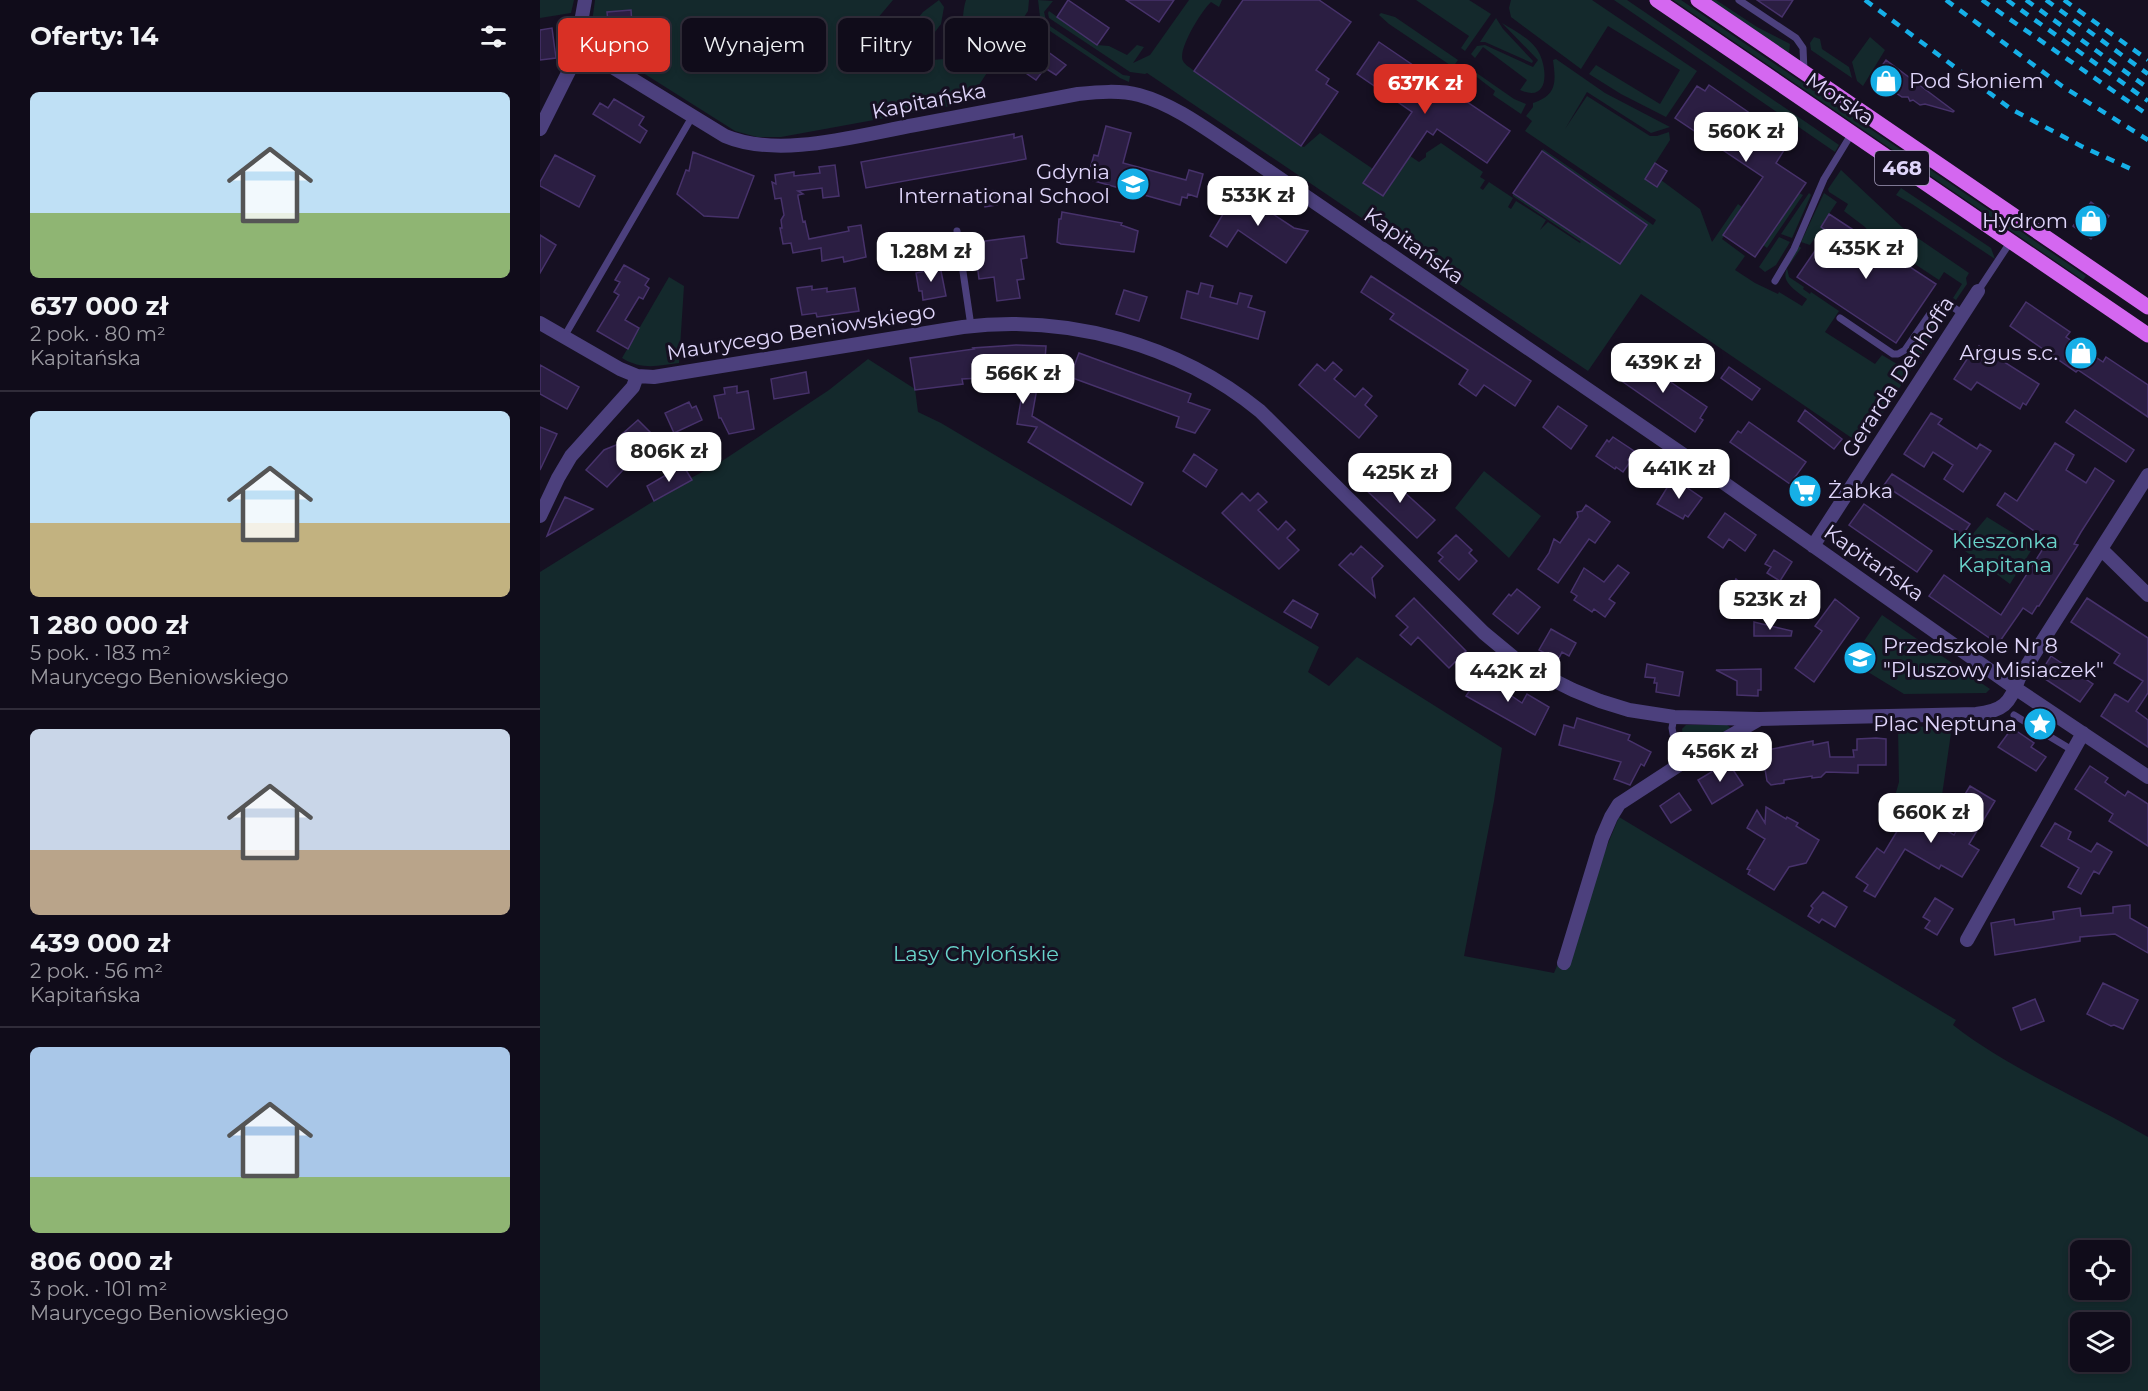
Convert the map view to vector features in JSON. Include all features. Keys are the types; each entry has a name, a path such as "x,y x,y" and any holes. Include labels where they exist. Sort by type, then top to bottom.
{"main road":[{"name":"Morska","path":"1657,0 2148,335"},
{"name":"Morska","path":"1698,0 2148,307"}],"street":[{"path":"582,18 585,0"},
{"path":"540,129 569,72"},
{"name":"Kapitańska","path":"620,72 692,117 741,143 761,146 790,146 832,140 1078,94 1119,92 1139,95 1174,110 1241,152 2015,688 2148,777"},
{"name":"Gerarda Denhoffa","path":"1813,546 1978,291"},
{"name":"Maurycego Beniowskiego","path":"540,323 620,369 637,376 654,377 1000,323 1031,324 1100,333 1152,349 1234,390 1260,411 1498,646 1541,674 1600,701 1629,710 1674,717 1759,719 1987,713 2001,708 2148,475"},
{"path":"540,516 558,478 572,456 633,387 637,376"},
{"path":"2101,549 2148,595"},
{"path":"1564,963 1602,838 1619,804 1679,765 1759,719"},
{"path":"1966,940 2083,733"}],"lane":[{"path":"1739,0 1796,38 1803,48 1804,73"},
{"path":"564,337 692,117"},
{"path":"1775,281 1794,249 1824,179 1852,133"},
{"path":"957,231 971,326"},
{"path":"1978,291 2011,241"},
{"path":"1840,318 1893,354 1898,354 1905,350 1936,305 1947,303 1963,314"},
{"path":"2014,715 2072,750"},
{"path":"1674,717 1672,728 1679,765"}],"green space":[{"path":"540,0 574,0 571,13 540,18"},
{"path":"595,0 893,0 878,18 838,18 838,72 933,72 933,60 945,58 945,72 988,72 967,103 781,137 757,137 735,131 642,72 670,72 670,18 593,18"},
{"path":"939,0 944,7 941,24 933,35 933,18 918,18"},
{"path":"966,0 1029,0 1028,11 1023,18 963,18"},
{"path":"1038,0 1053,1 1044,12 1046,18 1040,18"},
{"path":"1189,0 1222,0 1219,7 1211,2 1197,21 1184,48 1182,56 1185,64 1301,146 1304,147 1320,133 1373,169 1364,183 1383,196 1410,156 1419,162 1426,157 1426,153 1441,143 1483,172 1480,177 1485,180 1480,188 1483,190 1489,182 1513,198 1508,207 1511,209 1516,201 1546,220 1540,230 1548,222 1581,242 1513,196 1513,193 1620,264 1646,225 1542,151 1543,149 1653,225 1656,220 1525,131 1532,121 1526,116 1533,107 1533,103 1551,92 1555,75 1553,60 1556,59 1605,93 1670,127 1651,133 1587,92 1565,129 1587,96 1650,136 1669,132 1670,140 1645,179 1657,187 1661,180 1700,209 1712,242 1738,204 1742,207 1722,239 1745,256 1735,270 1755,283 1778,294 1779,292 1802,306 1807,299 1787,281 1785,276 1787,268 1789,277 1804,287 1803,289 1839,311 1825,332 1875,364 1882,355 1902,367 1937,313 1949,312 1862,445 1641,294 1588,371 1147,73 1130,72 1049,18 1048,13 1049,11 1097,45 1109,46 1127,55 1137,45 1144,47 1133,63 1150,55"},
{"path":"1416,0 1469,0 1491,14 1465,51 1461,48 1469,36"},
{"path":"1511,0 1592,0 1697,71 1666,117 1621,94 1589,74 1596,65 1660,104 1680,70 1608,26 1581,69 1511,17 1509,8"},
{"path":"1614,0 1627,0 1816,129 1839,145 1835,152"},
{"path":"1673,0 1681,0 2086,276 2083,280"},
{"path":"1709,0 1716,0 1757,27 1790,44 1789,53"},
{"path":"1381,13 1395,17 1458,60 1453,67 1389,24 1379,15"},
{"path":"1496,18 1503,29 1533,61 1532,63 1485,42 1480,42"},
{"path":"1502,23 1529,40 1540,55 1544,80 1537,92 1530,93 1520,90 1527,80 1483,47 1475,58 1471,54 1477,46 1485,45 1533,67 1538,60"},
{"path":"1048,25 1123,75 1130,76 1129,82 1048,30"},
{"path":"1814,37 1820,39 1822,49 1849,67 1852,78 1811,50 1810,43"},
{"path":"1870,37 1885,50 1863,86 1857,81 1852,62"},
{"path":"1468,67 1514,99 1526,104 1521,114 1493,95 1495,91 1469,71"},
{"path":"1841,170 1903,228 1969,273 1966,278 1967,284 1956,300 1953,298 1962,284 1944,272 1939,280 1871,235 1865,227 1844,211 1848,204 1828,189"},
{"path":"1901,188 1991,248 1995,259 1896,195"},
{"path":"1799,193 1803,195 1767,248 1763,245"},
{"path":"1809,193 1811,195 1792,238 1781,234"},
{"path":"1824,193 1837,202 1821,226 1828,232 1826,234 1820,230 1810,245 1801,242"},
{"path":"1779,237 1790,242 1776,265 1765,272 1759,267"},
{"path":"1799,246 1801,248 1787,267 1789,264"},
{"path":"669,277 684,286 679,363 643,366 629,362 622,358"},
{"name":"Lasy Chylońskie","path":"868,359 915,389 918,412 941,423 1319,647 1308,672 1329,686 1357,657 1502,748 1464,956 1554,973 1619,817 1956,1020 1953,1025 1999,1057 2148,1137 2148,1391 540,1391 540,572 719,463 829,390"},
{"path":"1484,471 1541,516 1509,558 1455,508"},
{"name":"Kieszonka Kapitana","path":"1987,517 2034,546 2010,584 1961,548"},
{"path":"1882,615 1990,689 1986,693 1904,694 1850,661"},
{"path":"1686,725 1727,725 1730,727 1688,749 1684,747 1682,729"},
{"path":"1952,726 1939,816 1893,803 1899,782 1898,727"}],"building":[{"path":"1068,0 1109,28 1097,45 1057,17"},
{"path":"1126,0 1174,0 1159,22"},
{"path":"1243,0 1319,0 1351,22 1316,70 1329,79 1326,84 1338,92 1301,146 1194,71"},
{"path":"1757,0 1793,0 1782,17"},
{"path":"631,10 632,18 608,18 607,12"},
{"path":"552,28 556,58 540,60 540,30"},
{"path":"1379,42 1435,80 1439,75 1458,87 1454,93 1510,131 1487,163 1437,129 1433,135 1427,131 1383,196 1363,183 1412,112 1357,74"},
{"path":"1048,52 1066,65 1056,75 1048,70"},
{"path":"1886,60 1954,111 1925,104 1920,105 1893,91 1890,95 1871,81"},
{"path":"1024,72 1042,72 1036,80"},
{"path":"1709,85 1783,136 1778,142 1786,147 1776,163 1806,183 1755,257 1723,235 1763,177 1675,118 1697,86 1705,91"},
{"path":"614,99 644,117 639,125 647,131 640,143 593,114 600,103 608,108"},
{"path":"1106,126 1131,133 1123,163 1186,180 1189,170 1203,174 1197,197 1188,194 1187,198 1182,197 1180,205 1087,179 1094,155 1098,156"},
{"path":"1014,134 1014,138 1022,136 1026,159 866,188 861,162"},
{"path":"1542,151 1647,225 1620,264 1513,193"},
{"path":"693,152 754,176 738,218 704,216 677,194 686,170 689,171"},
{"path":"555,155 595,176 579,207 540,186"},
{"path":"1655,163 1667,171 1657,187 1645,179"},
{"path":"835,165 839,196 823,198 822,188 798,191 803,194 798,197 803,222 805,221 809,239 849,231 848,227 861,225 866,257 844,262 843,257 822,261 821,248 793,253 791,243 783,244 780,228 782,228 781,220 784,215 781,198 775,199 772,182 776,184 775,175 794,172 794,176 820,173 819,167"},
{"path":"995,190 997,205 985,207 983,192"},
{"path":"1232,190 1241,193 1294,228 1308,231 1286,263 1238,230 1227,247 1210,236 1232,199"},
{"name":"Hydrom","path":"2091,202 2109,216 2091,239 2073,226"},
{"path":"1062,212 1122,223 1121,225 1138,231 1134,252 1057,242 1059,219 1061,219"},
{"path":"1829,214 1936,284 1896,343 1797,277 1828,232 1821,227"},
{"path":"540,235 556,245 540,273"},
{"path":"1024,236 1027,258 1021,259 1024,279 1017,280 1020,298 997,301 994,277 979,279 976,256 980,256 978,242"},
{"path":"624,265 649,279 645,285 649,288 643,299 639,297 625,320 639,328 628,349 597,331 619,295 614,292 620,282 615,280"},
{"path":"940,266 946,296 923,300 916,273 926,271 926,268"},
{"path":"1371,276 1531,381 1515,406 1484,385 1476,396 1459,384 1468,370 1390,319 1394,314 1361,292"},
{"path":"1201,283 1213,286 1210,297 1237,304 1240,293 1252,296 1248,307 1265,312 1258,339 1181,318 1187,291 1198,294"},
{"path":"812,286 812,290 827,288 827,292 855,288 859,311 817,317 816,313 802,315 797,288"},
{"path":"1124,290 1147,297 1139,321 1116,314"},
{"path":"2026,302 2070,332 2066,337 2103,362 2106,357 2148,385 2148,417 2078,370 2076,372 2010,326"},
{"path":"1016,345 1046,346 1032,416 1143,483 1131,505 1028,442 1037,427 1017,424 1024,382 1004,382 1003,377 962,379 963,384 915,390 910,358 973,348"},
{"path":"1979,346 2039,384 2026,405 2023,403 2020,409 1977,382 1971,390 1954,379 1973,350 1976,351"},
{"path":"1079,353 1191,394 1188,402 1210,410 1195,433 1176,427 1179,417 1070,377"},
{"path":"1634,357 1707,407 1700,418 1703,420 1695,432 1616,377 1624,366 1627,368"},
{"path":"1333,362 1342,370 1334,379 1355,397 1363,388 1372,396 1365,405 1377,416 1359,438 1299,385 1317,364 1325,371"},
{"path":"540,365 579,387 567,409 540,394"},
{"path":"1729,367 1760,389 1752,400 1721,378"},
{"path":"806,372 809,393 774,399 771,379"},
{"path":"737,386 737,393 748,391 754,429 729,434 719,418 714,396 725,394 724,388"},
{"path":"689,402 692,408 696,406 702,420 674,433 665,413"},
{"path":"1558,406 1587,426 1571,449 1543,427"},
{"path":"1805,410 1842,439 1834,449 1798,421"},
{"path":"2075,410 2134,450 2126,462 2066,422"},
{"path":"1931,413 1942,419 1938,424 1977,449 1980,444 1991,451 1963,492 1944,479 1953,465 1933,452 1924,467 1904,454"},
{"path":"638,420 653,435 645,442 638,440 617,460 624,469 607,487 586,470 604,450 626,441 621,435"},
{"path":"1749,422 1806,462 1790,484 1730,442"},
{"path":"540,427 557,434 540,470"},
{"path":"1613,437 1634,451 1623,472 1596,456 1607,440 1609,442"},
{"path":"2055,443 2074,455 2066,470 2086,483 2095,468 2114,481 2074,544 2078,545 2039,606 2032,614 2023,608 1998,644 1929,596 1944,575 2001,615 2046,544 2035,537 2037,533 1997,505 2005,493 2017,501"},
{"path":"1194,454 1217,470 1206,487 1183,471"},
{"path":"683,465 692,480 654,501 647,486"},
{"path":"1381,471 1435,520 1417,538 1364,488"},
{"path":"1892,474 1970,524 1962,536 1884,485"},
{"path":"1673,478 1702,498 1688,517 1685,515 1683,519 1657,504"},
{"path":"1242,493 1250,501 1258,493 1267,502 1258,510 1278,530 1286,521 1295,530 1287,538 1299,550 1279,569 1222,513"},
{"path":"565,497 593,509 547,536 553,521"},
{"path":"1864,504 1932,551 1917,572 1849,525"},
{"path":"1586,505 1610,522 1595,543 1589,539 1558,583 1538,569 1549,553 1554,539 1560,543 1578,517 1577,512 1582,511"},
{"path":"1725,513 1756,535 1745,551 1729,539 1723,548 1708,537"},
{"path":"1456,535 1472,550 1469,553 1477,561 1459,580 1439,561 1443,557 1438,553"},
{"path":"1361,546 1383,566 1372,578 1375,597 1339,565"},
{"path":"1774,550 1792,562 1780,581 1767,573 1771,567 1765,564"},
{"path":"1618,565 1629,573 1609,599 1615,603 1605,617 1594,609 1592,612 1574,600 1577,596 1571,592 1584,568 1604,582"},
{"path":"1736,579 1742,584 1743,581 1765,593 1754,613 1726,597"},
{"path":"1517,589 1540,607 1518,634 1493,614 1509,594 1511,596"},
{"path":"1414,598 1466,651 1449,668 1418,637 1411,645 1400,635 1408,627 1396,616"},
{"path":"2087,598 2148,638 2148,693 2136,711 2148,720 2148,747 2101,716 2115,694 2128,702 2143,681 2114,663 2120,654 2071,622"},
{"path":"1835,599 1859,618 1814,682 1795,668 1822,631 1815,626"},
{"path":"1293,600 1318,614 1311,628 1284,612"},
{"path":"1754,622 1792,631 1791,636 1754,636"},
{"path":"1551,629 1576,643 1569,656 1562,652 1558,660 1539,650"},
{"path":"2051,656 2093,684 2080,702 2039,675"},
{"path":"1647,664 1683,672 1679,696 1656,692 1655,678 1645,677"},
{"path":"1485,668 1505,681 1500,688 1522,703 1527,694 1549,707 1535,735 1466,696"},
{"path":"1761,669 1761,690 1758,690 1758,696 1737,695 1737,681 1716,670"},
{"path":"1577,718 1630,735 1628,740 1651,752 1644,766 1641,764 1630,785 1614,779 1621,762 1559,745 1564,725 1574,728"},
{"path":"2012,728 2034,743 2031,747 2046,757 2036,771 1998,747"},
{"path":"1857,739 1886,739 1886,765 1858,765 1858,773 1826,772 1821,777 1784,780 1784,783 1771,785 1767,781 1762,751 1813,741 1813,745 1828,742 1830,757 1854,757 1853,750 1857,750"},
{"path":"1728,762 1743,785 1712,804 1698,780"},
{"path":"2090,766 2108,778 2105,782 2125,796 2128,791 2148,804 2148,846 2109,821 2113,814 2075,789"},
{"path":"1970,786 1995,801 1969,844 1979,850 1962,877 1941,865 1939,869 1905,849 1875,897 1864,891 1868,885 1856,877 1877,848 1884,853 1902,823 1906,825 1910,817 1922,824 1924,821 1935,828 1937,825 1954,835 1965,814 1956,809"},
{"path":"1679,793 1691,810 1671,823 1660,806"},
{"path":"1766,807 1798,823 1796,826 1819,840 1806,863 1789,867 1774,890 1748,874 1750,870 1747,869 1765,839 1747,828 1757,810 1765,823"},
{"path":"2055,823 2071,832 2068,839 2091,852 2097,843 2112,852 2099,874 2094,871 2081,894 2068,887 2079,868 2041,846"},
{"path":"1823,892 1847,907 1835,927 1822,919 1819,923 1808,916 1813,908 1811,906"},
{"path":"1935,898 1953,909 1937,935 1925,928 1930,921 1923,917"},
{"path":"2130,905 2130,918 2148,928 2148,953 2115,934 2080,937 2080,941 1995,955 1991,923 2014,919 2015,925 2054,919 2053,912 2080,908 2081,916 2113,913 2113,907"},
{"path":"2103,983 2138,1000 2123,1029 2111,1026 2087,1014"},
{"path":"2035,999 2044,1021 2021,1030 2013,1008"}],"railway":[{"path":"1865,0 2011,109 2131,169"},
{"path":"1946,0 2062,86 2148,140"},
{"path":"1982,0 2148,115"},
{"path":"2007,0 2148,101"},
{"path":"2026,0 2148,88"},
{"path":"2046,0 2148,74"},
{"path":"2064,0 2148,60"}],"place":[{"name":"Pod Słoniem","path":"1886,81"},
{"name":"Gdynia International School","path":"1133,184"},
{"name":"Hydrom","path":"2091,221"},
{"name":"Argus s.c.","path":"2081,353"},
{"name":"Żabka","path":"1805,491"},
{"name":"Przedszkole Nr 8 \"Pluszowy Misiaczek\"","path":"1860,658"},
{"name":"Plac Neptuna","path":"2040,724"}]}
